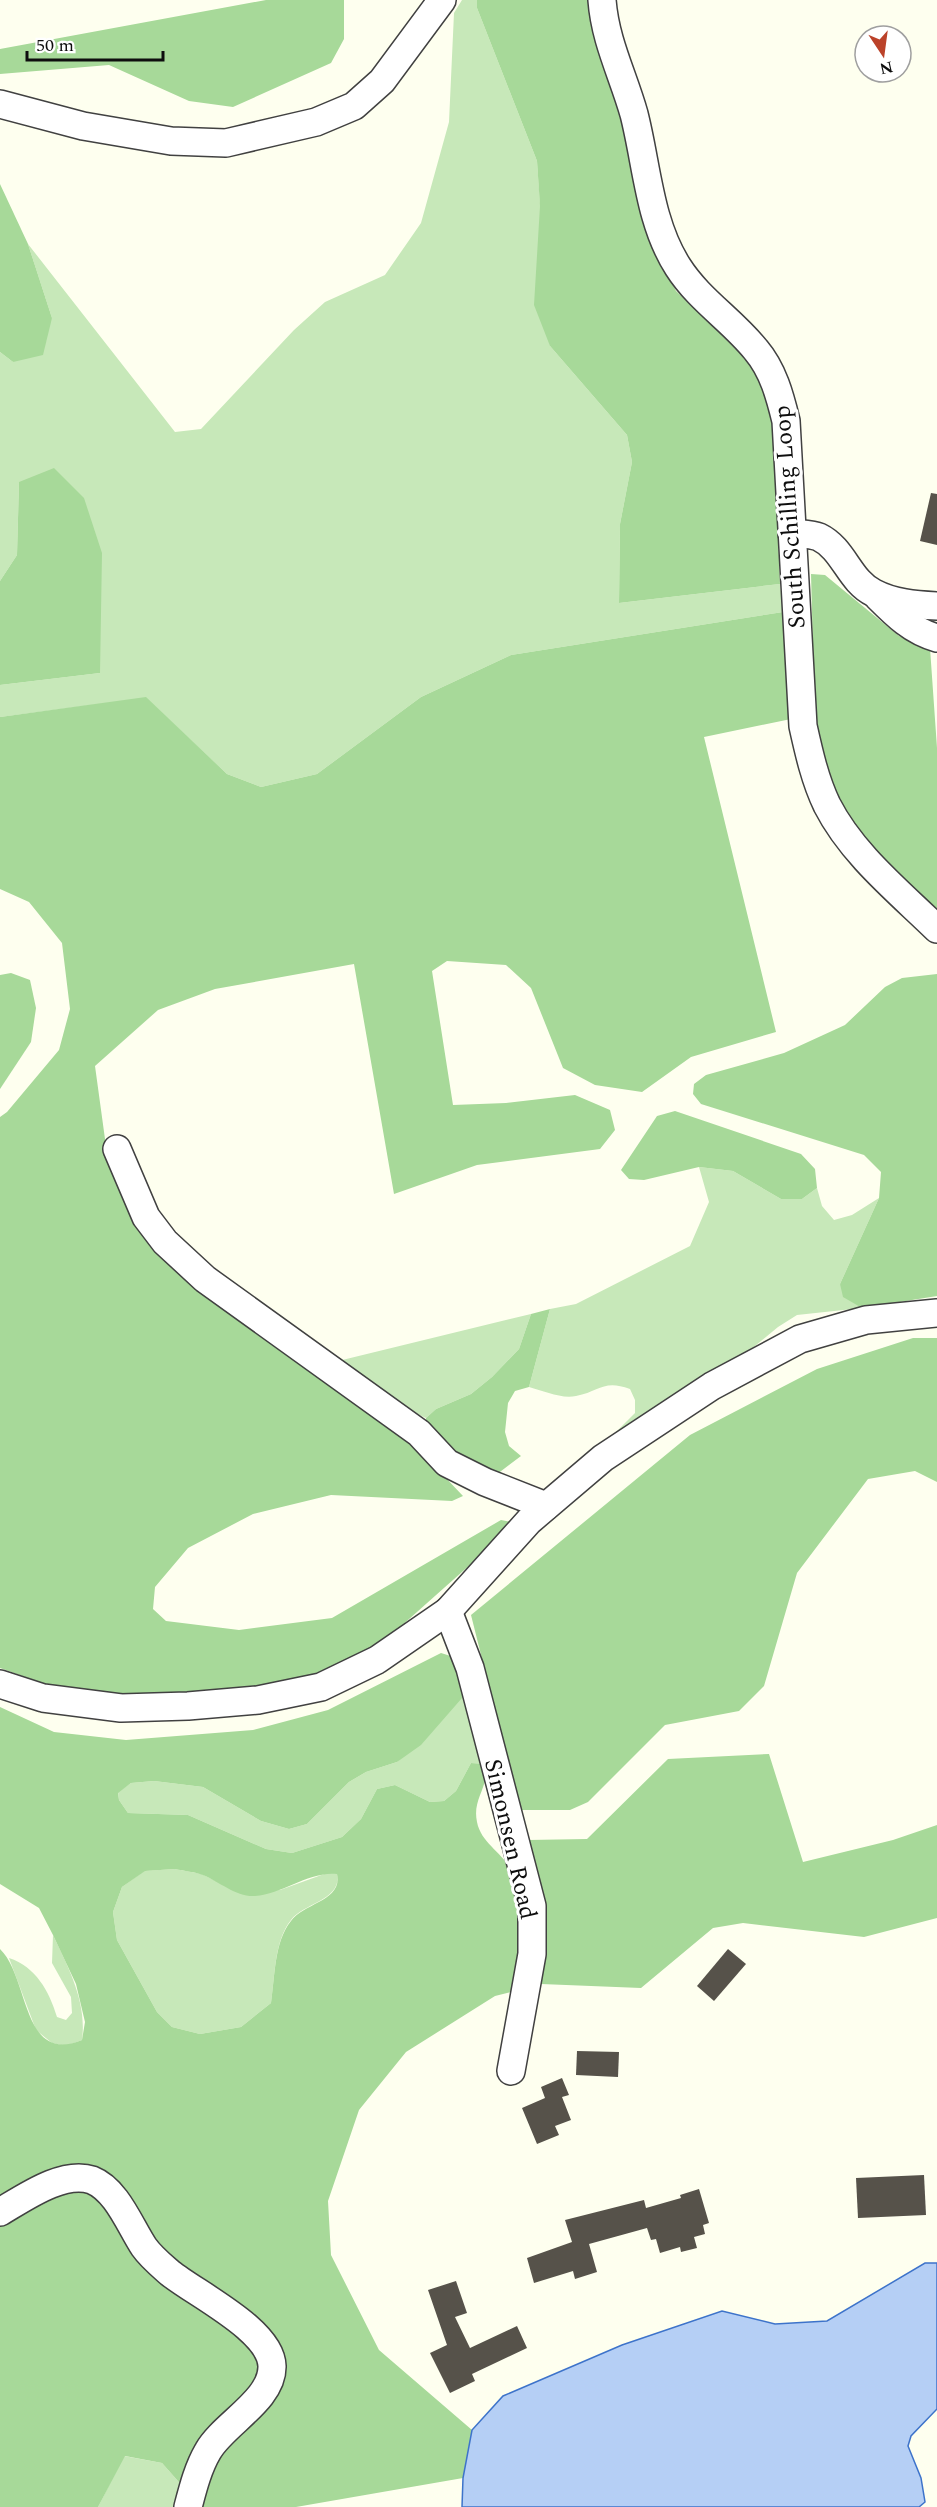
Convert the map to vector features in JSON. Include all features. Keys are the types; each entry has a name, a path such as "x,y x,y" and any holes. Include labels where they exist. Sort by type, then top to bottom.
{"street":[{"path":"0,104 83,126 171,141 226,143 316,122 354,106 382,81 442,0"},
{"name":"South Schilling Loop","path":"602,0 604,21 633,113 653,204 663,236 677,266 695,290 757,351 780,394 786,421 803,726 812,766 828,806 849,838 876,871 937,929"},
{"path":"792,533 818,536 833,546 853,575 902,621 919,633 937,638"},
{"path":"872,592 910,605 937,606"},
{"path":"117,1149 146,1217 165,1242 205,1279 419,1433 447,1463 485,1482 546,1506"},
{"path":"0,1684 43,1698 120,1708 188,1706 258,1700 321,1687 377,1660 447,1611 529,1521 546,1506 603,1458 712,1386 800,1339 866,1320 937,1313"},
{"name":"Simonsen Road","path":"447,1611 470,1668 532,1906 532,1954 511,2072"},
{"path":"0,2212 48,2186 77,2177 93,2181 108,2191 146,2250 170,2272 258,2336 268,2351 272,2366 269,2382 255,2403 228,2427 208,2450 198,2473 188,2507"}],"green space":[{"path":"266,0 344,0 344,39 331,63 233,107 189,101 109,65 0,74 0,49"},
{"path":"462,0 477,0 477,8 537,161 550,346 627,435 632,462 620,524 619,603 780,584 783,612 511,655 421,697 317,774 261,787 227,774 146,698 0,717 0,685 100,673 19,482 17,555 0,581 0,352 13,362 52,318 28,244 175,432 201,429 294,330 325,302 385,275 421,223 449,122 454,13"},
{"path":"477,0 592,0 648,233 676,291 748,360 766,391 774,427 780,584 619,603 620,524 632,462 627,435 550,346 534,305 540,206 537,161 477,8"},
{"path":"0,184 28,244 52,318 43,355 13,362 0,352"},
{"path":"54,468 84,498 102,553 100,673 0,685 0,581 17,555 19,482"},
{"path":"811,574 825,575 899,636 930,648 937,748 937,916 850,824 827,781 815,727"},
{"path":"783,612 791,719 704,737 776,1032 691,1057 642,1092 595,1085 563,1068 531,988 506,965 447,961 432,971 453,1105 506,1103 575,1095 610,1110 615,1130 600,1149 477,1165 394,1194 354,964 215,989 158,1010 95,1066 105,1139 138,1224 404,1434 463,1496 452,1501 331,1495 253,1514 188,1548 155,1587 153,1609 166,1621 239,1630 332,1618 501,1520 517,1523 381,1644 310,1678 258,1688 122,1699 51,1686 0,1668 0,1117 7,1112 59,1050 70,1009 62,943 29,902 0,889 0,717 146,697 227,774 261,787 317,774 421,697 511,655"},
{"path":"11,973 30,980 36,1008 31,1042 0,1089 0,975"},
{"path":"937,974 937,1296 862,1308 843,1297 840,1284 879,1198 881,1172 864,1155 701,1104 693,1094 694,1084 706,1075 784,1053 845,1025 885,987 902,978"},
{"path":"675,1111 801,1154 815,1169 817,1188 802,1199 781,1199 733,1171 699,1167 644,1180 629,1179 621,1170 657,1116"},
{"path":"699,1167 733,1171 781,1199 802,1199 817,1188 822,1206 834,1220 852,1215 879,1198 840,1284 862,1308 797,1315 778,1327 725,1371 613,1435 635,1413 635,1400 630,1389 614,1385 570,1397 558,1396 529,1387 550,1309 576,1304 690,1246 709,1202"},
{"path":"550,1309 529,1387 515,1391 508,1403 505,1432 509,1446 521,1456 492,1478 452,1459 426,1428 426,1418 436,1409 471,1394 492,1377 519,1349 531,1314"},
{"path":"531,1314 519,1349 492,1377 471,1394 436,1409 426,1418 385,1399 330,1363"},
{"path":"913,1338 937,1338 937,1482 915,1471 868,1479 797,1573 764,1686 739,1711 665,1725 588,1802 570,1810 520,1810 471,1615 690,1435 817,1369"},
{"path":"441,1653 457,1658 469,1690 421,1745 397,1762 366,1772 349,1782 307,1824 289,1829 261,1821 203,1787 154,1781 131,1783 118,1793 119,1800 128,1813 188,1815 266,1849 292,1853 342,1837 361,1819 377,1789 395,1785 430,1802 444,1801 456,1791 471,1763 486,1764 485,1780 477,1807 477,1822 487,1842 511,1870 516,1884 521,1914 519,1990 495,1996 406,2052 359,2110 328,2201 331,2255 379,2350 472,2430 463,2478 296,2507 196,2507 213,2458 282,2380 172,2265 112,2180 0,2205 0,1949 10,1962 29,2015 37,2030 48,2040 62,2044 82,2040 85,2022 76,1984 39,1908 0,1884 0,1707 54,1732 126,1740 253,1730 328,1710","holes":["175,1869 203,1875 235,1892 248,1896 276,1891 316,1876 337,1874 337,1883 329,1896 297,1915 285,1929 278,1949 271,2003 241,2027 200,2034 172,2027 157,2012 117,1940 113,1912 122,1887 145,1871"]},
{"path":"469,1690 486,1764 471,1763 456,1791 444,1801 430,1802 395,1785 377,1789 361,1819 342,1837 292,1853 266,1849 188,1815 128,1813 119,1800 118,1792 131,1783 154,1781 203,1787 261,1821 289,1829 307,1824 349,1782 366,1772 397,1762"},
{"path":"769,1754 803,1862 893,1840 937,1825 937,1918 864,1937 743,1923 713,1928 641,1988 541,1984 544,1957 528,1840 587,1839 668,1759"},
{"path":"175,1869 202,1874 238,1892 280,1890 327,1873 337,1873 337,1882 329,1895 297,1914 285,1929 278,1949 271,2003 241,2027 200,2034 172,2027 157,2012 117,1940 113,1912 122,1887 144,1871"},
{"path":"53,1935 75,1986 82,2012 82,2040 66,2046 52,2043 36,2030 9,1958 27,1967 34,1974 50,1998 57,2017 66,2020 72,2013 71,1997 52,1963"},
{"path":"87,2186 253,2339 265,2369 185,2489 162,2463 125,2456 98,2507 0,2507 0,2220 44,2195"},
{"path":"124,2456 162,2463 185,2489 181,2507 98,2507"}],"water":[{"path":"925,2263 937,2263 937,2409 911,2436 908,2446 921,2478 925,2502 919,2507 462,2507 463,2478 472,2430 503,2396 622,2345 722,2311 775,2324 827,2321"}],"building":[{"path":"931,493 937,494 937,545 920,541"},
{"path":"728,1949 746,1964 714,2001 697,1986"},
{"path":"577,2051 619,2052 618,2077 576,2075"},
{"path":"562,2078 569,2095 562,2097 571,2120 555,2126 559,2135 537,2144 522,2108 545,2098 541,2087"},
{"path":"924,2175 926,2215 858,2218 856,2178"},
{"path":"699,2189 709,2223 703,2225 705,2234 694,2237 697,2248 681,2252 680,2247 660,2253 656,2239 651,2240 647,2228 589,2244 597,2272 575,2279 573,2271 534,2283 527,2258 572,2242 565,2220 644,2200 646,2208 681,2198 680,2195"},
{"path":"456,2281 467,2313 455,2317 470,2348 517,2326 527,2348 472,2374 475,2381 450,2393 430,2353 447,2345 428,2290"}]}
